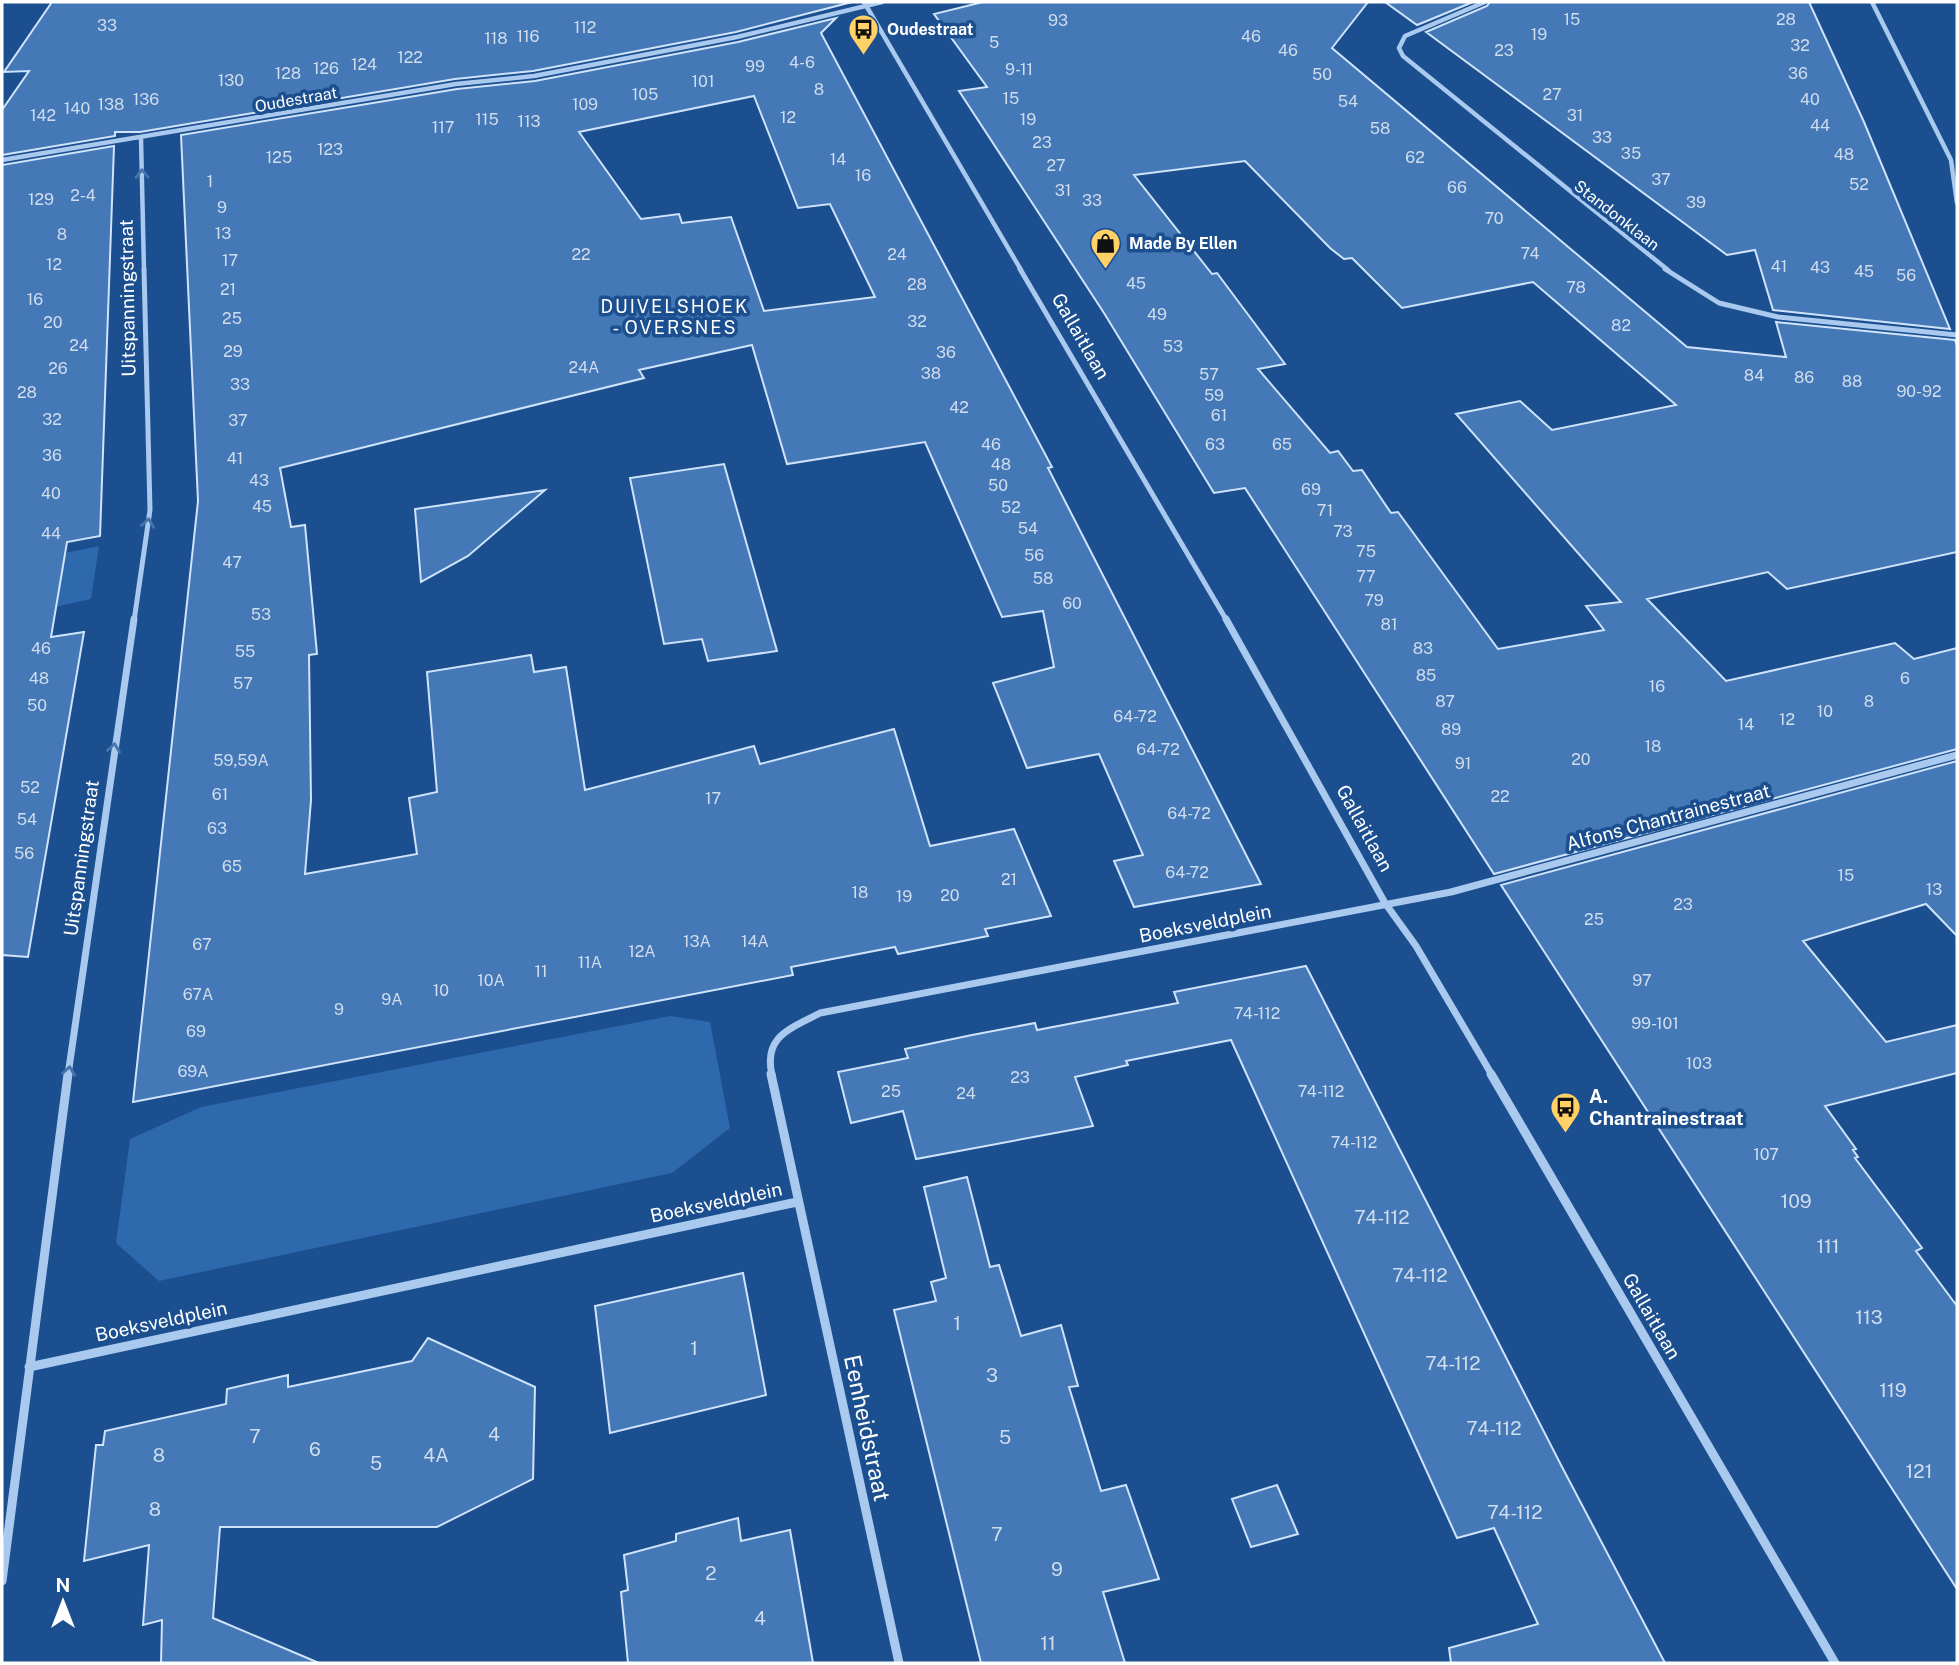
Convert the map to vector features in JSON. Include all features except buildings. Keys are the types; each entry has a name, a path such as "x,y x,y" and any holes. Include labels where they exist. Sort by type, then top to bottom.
{"street":[{"name":"Oudestraat","path":"2,160 456,84 534,76 737,37 882,2"},
{"name":"Standonklaan","path":"1485,2 1405,36 1399,48 1403,56 1672,274 1718,303 1778,317 1957,335"},
{"path":"1872,2 1951,160 1957,203"},
{"name":"Gallaitlaan","path":"866,4 1252,664 1385,902 1416,946 1835,1663"},
{"name":"Uitspanningstraat","path":"2,1581 59,1138 150,510 142,138"},
{"path":"1951,160 1957,163"},
{"name":"Alfons Chantrainestraat","path":"1385,902 1451,892 1957,755"},
{"name":"Boeksveldplein","path":"29,1367 797,1202 768,1058 780,1034 820,1013 1286,926 1385,902"},
{"name":"Eenheidstraat","path":"797,1202 899,1663"}],"shaded area":[{"path":"99,546 91,599 2,619 2,566"},
{"path":"670,1016 710,1022 730,1128 672,1173 159,1281 116,1243 130,1139 201,1107"}],"place":[{"name":"Oudestraat","path":"864,56"},
{"name":"Made By Ellen","path":"1106,270"},
{"name":"A. Chantrainestraat","path":"1566,1134"}],"district":[{"name":"DUIVELSHOEK - OVERSNES","path":"675,317"}]}
